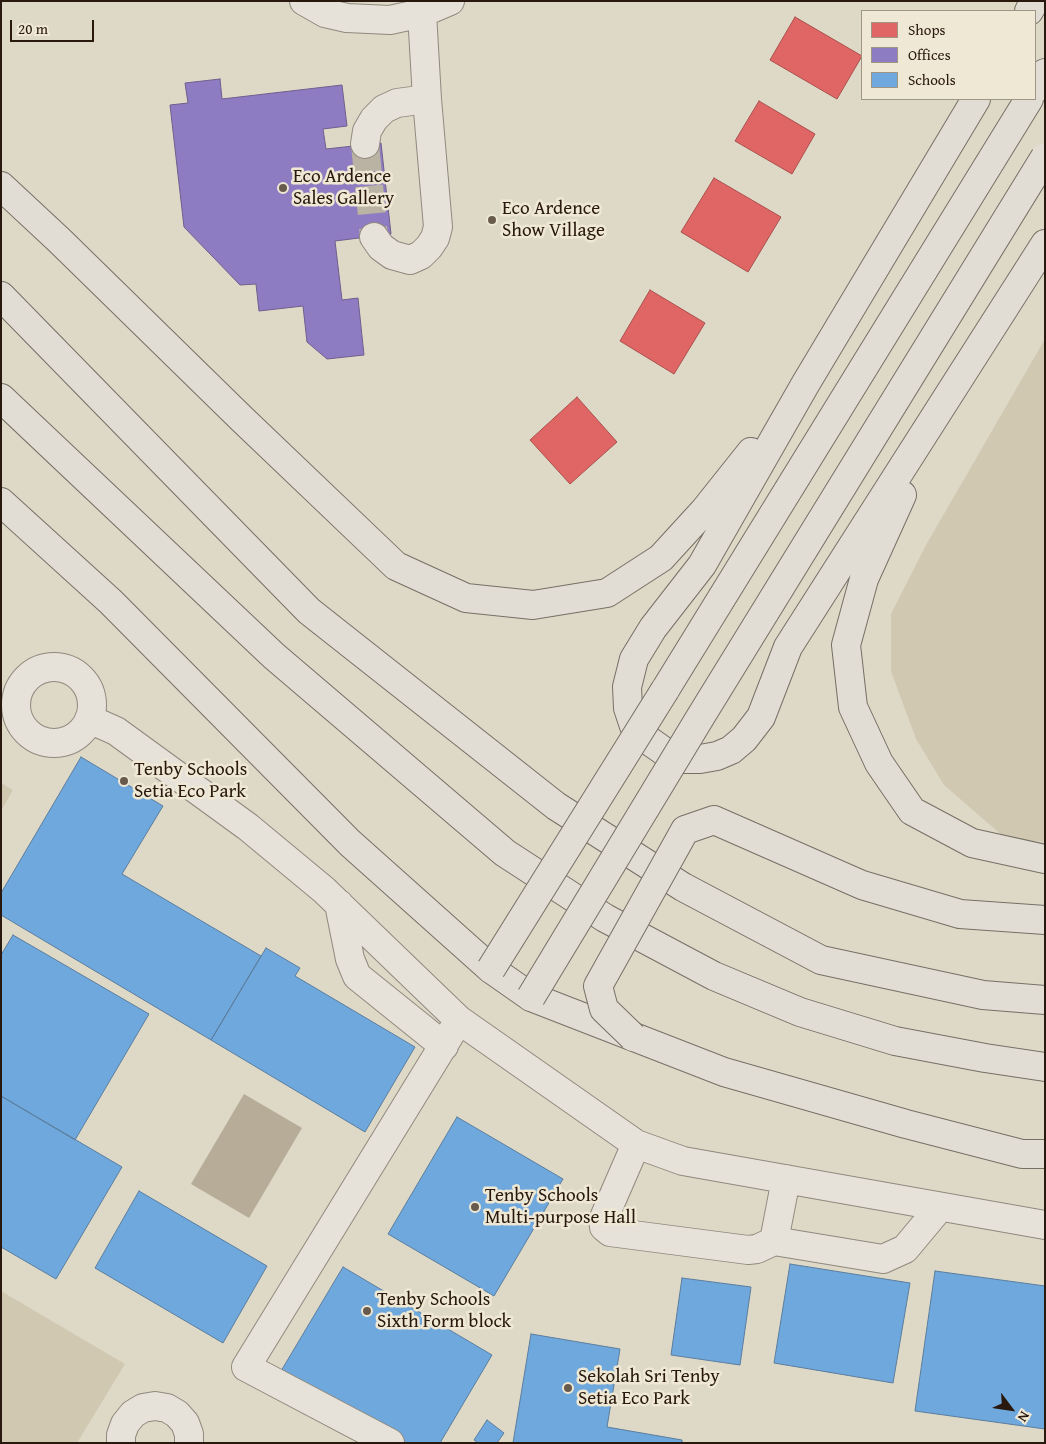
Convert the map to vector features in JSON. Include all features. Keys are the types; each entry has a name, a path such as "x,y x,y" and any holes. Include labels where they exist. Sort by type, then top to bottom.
{"highway":[{"path":"1036,87 1045,73"},
{"path":"975,100 806,383 702,565 653,628 634,659 627,687 628,708 634,726 648,740 665,752 681,759 700,759 717,756 731,750 744,739 761,717 788,646 1045,244"},
{"path":"491,969 1028,100"},
{"path":"531,997 701,716 1045,158"},
{"path":"1,186 66,246 242,419 396,566 466,598 533,606 607,593 661,558 704,511 806,383"},
{"path":"1,296 309,612 556,806 683,887 820,960 983,995 1045,1000"},
{"path":"965,371 900,499 864,578 846,645 853,707 879,763 912,811 972,842 1045,860"},
{"path":"1,398 274,656 505,853 605,918 714,976 800,1012 895,1041 1045,1067"},
{"path":"1,502 111,602 350,843 491,969 531,997 724,1072 906,1124 1022,1154 1045,1154"},
{"path":"633,1037 604,1009 598,986 685,830 714,820 862,886 960,914 1045,920"}],"street":[{"path":"304,1 325,13 347,18 390,20 422,13 450,1"},
{"path":"374,237 381,247 392,255 410,260 421,255 429,247 435,238 438,226 422,13"},
{"path":"364,144 367,131 374,119 384,109 397,103 427,99"},
{"path":"965,371 1045,259"},
{"path":"89,719 116,731 248,827 339,904 459,1020 636,1144 683,1161 1045,1225"},
{"path":"339,904 350,959 356,976 444,1046"},
{"path":"390,1443 246,1367 459,1020"},
{"path":"636,1144 604,1220 604,1227 610,1232 748,1250 757,1249 774,1240 883,1259 905,1249 940,1207"},
{"path":"774,1240 786,1179"},
{"path":"121,1443 121,1435 125,1424 133,1414 143,1408 155,1406 167,1408 177,1414 189,1434 189,1443"}],"shaded area":[{"path":"1045,339 1045,842 1005,838 944,785 916,739 891,671 891,614 926,545"},
{"path":"1,783 13,790 1,811"},
{"path":"244,1094 302,1128 249,1218 191,1184"},
{"path":"1,1291 125,1364 77,1443 1,1443"}],"building: Shops":[{"path":"795,17 861,55 837,99 770,60"},
{"path":"759,101 815,134 792,174 735,141"},
{"path":"714,178 781,217 748,272 681,232"},
{"path":"650,290 705,323 674,374 620,341"},
{"path":"577,397 617,442 570,484 530,440"}],"building: Offices":[{"name":"Eco Ardence Sales Gallery","path":"220,79 222,99 342,85 347,126 323,129 326,149 381,143 391,234 335,241 342,300 358,298 364,355 327,359 307,342 303,306 259,311 256,284 240,285 184,227 170,105 188,103 185,83"}],"building: Schools":[{"path":"81,757 163,806 122,874 261,956 211,1040 1,915 1,893"},
{"path":"13,935 149,1014 75,1140 1,1096 1,955"},
{"path":"266,948 300,968 295,976 415,1047 365,1132 211,1040"},
{"path":"1,1096 122,1167 56,1279 1,1247"},
{"name":"Tenby Schools Multi-purpose Hall","path":"457,1117 563,1179 494,1296 388,1234"},
{"path":"139,1191 267,1266 223,1343 95,1268"},
{"path":"790,1264 910,1283 893,1383 774,1363"},
{"name":"Tenby Schools Sixth Form block","path":"343,1267 492,1355 440,1443 403,1443 281,1371"},
{"path":"935,1271 1045,1286 1045,1429 915,1411"},
{"path":"682,1278 751,1287 740,1365 671,1355"},
{"name":"Sekolah Sri Tenby Setia Eco Park","path":"531,1334 620,1349 607,1427 682,1440 682,1443 513,1443"},
{"path":"487,1420 504,1433 497,1443 478,1443 474,1440"}],"tunnel":[{"path":"365,144 374,237"}],"place":[{"name":"Eco Ardence Sales Gallery","path":"283,188"},
{"name":"Eco Ardence Show Village","path":"492,220"},
{"name":"Tenby Schools Setia Eco Park","path":"124,781"},
{"name":"Tenby Schools Multi-purpose Hall","path":"475,1207"},
{"name":"Tenby Schools Sixth Form block","path":"367,1311"},
{"name":"Sekolah Sri Tenby Setia Eco Park","path":"568,1388"}]}
